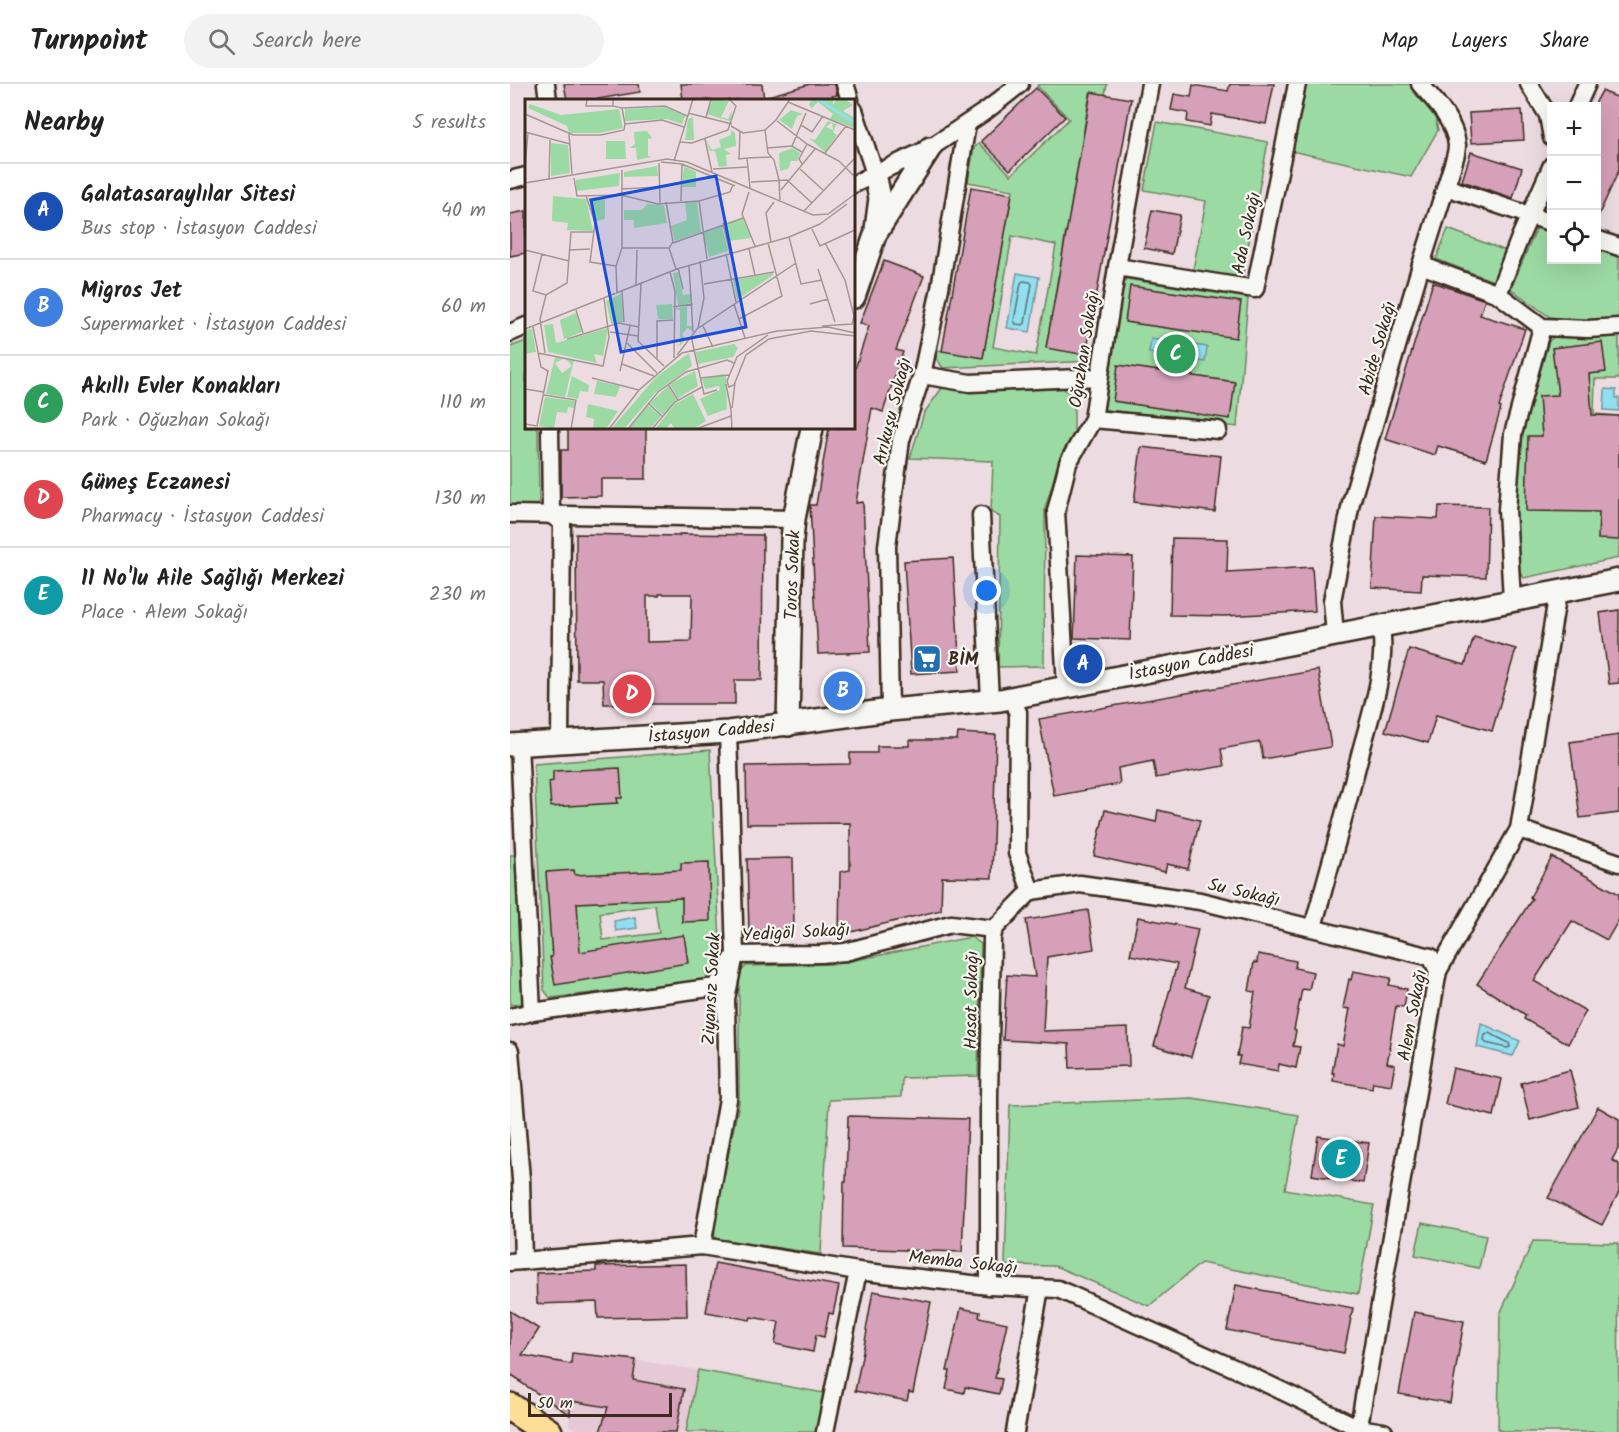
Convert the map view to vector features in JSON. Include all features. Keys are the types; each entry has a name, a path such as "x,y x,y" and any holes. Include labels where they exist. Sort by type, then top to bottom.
{"main road":[{"path":"510,1407 548,1432"}],"street":[{"path":"546,84 548,99"},
{"path":"845,84 850,99"},
{"path":"987,110 999,84"},
{"path":"987,110 1006,84"},
{"path":"987,110 1012,84"},
{"path":"855,184 930,148 987,110 1020,84"},
{"name":"Oğuzhan Sokağı","path":"1066,686 1056,511 1068,463 1093,419 1117,267 1150,84"},
{"name":"Ada Sokağı","path":"1117,267 1255,289 1297,84"},
{"name":"Abide Sokağı","path":"1335,634 1332,601 1351,503 1457,147 1454,131 1439,106 1420,84"},
{"path":"1529,84 1547,113"},
{"path":"1579,102 1585,85"},
{"path":"855,113 875,174 880,198 875,235 855,294"},
{"name":"Arıkuşu Sokağı","path":"890,710 887,546 901,440 922,375 940,288 967,124"},
{"path":"875,235 930,148"},
{"path":"1498,294 1547,175"},
{"path":"510,180 525,176"},
{"path":"1446,187 1547,221"},
{"path":"1601,241 1619,248"},
{"path":"1421,265 1498,294 1542,327 1588,329 1619,327"},
{"path":"510,333 525,326"},
{"path":"1512,600 1507,510 1513,434 1542,327"},
{"path":"922,375 970,383 1099,377"},
{"path":"1093,419 1218,430"},
{"path":"550,429 551,515"},
{"name":"Toros Sokak","path":"788,725 792,540 812,429"},
{"path":"510,514 794,519"},
{"path":"551,515 562,522 560,741"},
{"path":"981,515 1000,699 1018,712 1017,853 1031,891"},
{"name":"İstasyon Caddesi","path":"514,745 728,732 890,710 1000,699 1619,580"},
{"name":"Alem Sokağı","path":"1358,1430 1438,971 1519,829 1558,592"},
{"path":"1313,927 1379,684 1384,642 1381,625"},
{"name":"Ziyansız Sokak","path":"702,1246 728,1099 726,999 735,955 728,732"},
{"path":"514,745 532,1012"},
{"path":"1519,829 1619,863"},
{"name":"Su Sokağı","path":"1031,891 1080,884 1200,901 1431,957 1438,971"},
{"name":"Hasat Sokağı","path":"989,1286 992,938 994,929 1031,891"},
{"name":"Yedigöl Sokağı","path":"510,1017 716,987 735,955 821,954 845,951 951,924 994,929"},
{"path":"510,1051 521,1179 516,1262"},
{"name":"Memba Sokağı","path":"516,1262 702,1246 858,1270 989,1286 1058,1289 1236,1369 1358,1430 1384,1432"},
{"path":"825,1432 858,1270"},
{"path":"1015,1432 1040,1288"}],"shaded area":[{"path":"572,1353 698,1370 686,1432 580,1432 569,1425"}],"green space":[{"path":"1040,84 1107,84 1105,95 1090,93 1070,211 1073,212 1070,230 1066,230 1062,257 1073,278 1058,276 1054,303 1066,322 1051,320 1046,347 1092,356 1091,361 943,368 936,358 938,350 983,357 996,285 981,283 999,267 1004,240 989,237 1007,221 1013,190 968,182 974,148 979,143 1011,175 1069,119 1037,86","holes":["1012,236 1056,245 1036,355 993,347"]},
{"path":"1306,84 1412,84 1434,113 1438,130 1411,177 1291,151"},
{"path":"1157,122 1268,142 1242,279 1193,270 1206,201 1144,190"},
{"path":"1537,227 1547,231 1547,264 1601,264 1601,249 1619,256 1619,321 1596,322 1550,317 1511,289"},
{"path":"1448,229 1506,251 1493,281 1436,259"},
{"path":"1120,278 1248,298 1237,427 1100,409"},
{"path":"1619,335 1619,379 1595,379 1594,414 1619,416 1619,558 1524,578 1519,571 1515,513 1521,436 1549,341 1555,336"},
{"path":"525,341 525,429 538,429 539,510 510,509 510,347"},
{"path":"1056,383 1074,397 1074,432 1061,455 1045,508 1044,666 998,667 1000,517 991,512 993,461 910,458 924,413 942,388"},
{"path":"710,750 721,960 710,979 550,998 544,990 534,764","holes":["655,905 659,933 603,940 600,913"]},
{"path":"510,855 519,855 525,1003 510,1005"},
{"path":"971,937 981,944 978,1076 902,1078 901,1097 829,1100 821,1254 716,1239 713,1228 739,1103 739,974 746,966 836,964"},
{"path":"1192,1098 1299,1115 1285,1189 1374,1205 1358,1294 1201,1263 1149,1306 1055,1266 1005,1265 1010,1105"},
{"path":"1422,1223 1486,1236 1479,1268 1415,1255"},
{"path":"1533,1241 1618,1243 1619,1432 1510,1432 1498,1430 1500,1314"},
{"path":"698,1370 824,1393 816,1432 686,1432"}],"water":[{"path":"1017,273 1039,277 1030,332 1007,328"},
{"path":"1151,339 1207,347 1205,362 1149,353"},
{"path":"1605,389 1616,390 1616,398 1619,398 1619,411 1604,410"},
{"path":"635,917 637,928 616,931 614,921"},
{"path":"1481,1023 1520,1041 1513,1056 1477,1047"}],"building":[{"path":"564,84 639,84 640,92 598,99 567,99"},
{"path":"681,84 762,84 764,99 683,99"},
{"path":"810,84 835,84 837,95 832,96 833,99 768,99 768,96"},
{"path":"1230,84 1274,84 1266,124 1212,114 1210,126 1187,122 1188,113 1171,110 1174,94 1191,97 1193,85 1228,91"},
{"path":"1036,88 1065,117 1010,170 981,141"},
{"path":"1602,91 1619,98 1619,170 1601,210 1601,102 1596,102"},
{"path":"1091,92 1131,99 1086,355 1046,348"},
{"path":"1522,110 1524,140 1471,143 1469,113"},
{"path":"1471,152 1522,168 1513,198 1462,181"},
{"path":"971,187 1012,194 983,358 942,351"},
{"path":"1152,210 1180,215 1172,254 1144,248"},
{"path":"525,211 525,253 510,256 510,214"},
{"path":"884,261 924,276 896,350 903,352 883,412 872,408 856,503 863,502 870,652 818,654 810,505 816,505 829,429 855,429 855,369 869,326 860,323"},
{"path":"1433,282 1485,300 1480,315 1525,329 1499,407 1501,408 1486,460 1438,446 1435,455 1385,439"},
{"path":"1130,286 1241,302 1236,338 1125,322"},
{"path":"1602,342 1606,372 1589,374 1592,415 1619,416 1619,540 1598,539 1599,512 1526,511 1528,436 1542,436 1539,396 1558,395 1552,348"},
{"path":"1118,365 1235,382 1230,419 1113,401"},
{"path":"568,429 646,429 646,479 601,479 601,496 561,497 561,450 568,450"},
{"path":"1141,447 1221,456 1215,512 1134,502"},
{"path":"1439,506 1488,507 1486,577 1422,575 1421,591 1372,588 1376,516 1438,519"},
{"path":"576,534 763,535 762,680 735,680 735,704 604,704 603,680 577,680","holes":["692,594 691,641 647,642 647,596"]},
{"path":"1172,538 1228,539 1227,572 1312,567 1315,611 1225,616 1170,615"},
{"path":"1077,555 1133,557 1130,640 1074,638"},
{"path":"953,558 960,671 911,674 904,561"},
{"path":"1619,610 1619,683 1609,684 1600,613"},
{"path":"1474,637 1516,649 1492,731 1436,715 1428,743 1385,731 1409,649 1465,665"},
{"path":"1318,670 1331,747 1263,759 1260,742 1221,749 1224,766 1156,778 1153,761 1118,768 1120,784 1054,796 1039,719"},
{"path":"958,733 996,735 992,878 942,877 941,910 839,935 840,872 850,870 850,823 747,824 746,766 850,764 850,753 877,753 877,746 909,746 909,740 957,740"},
{"path":"1619,735 1619,813 1580,818 1570,742"},
{"path":"620,768 622,798 617,798 618,803 551,807 549,782 553,781 553,771"},
{"path":"1105,810 1156,822 1158,810 1200,820 1188,869 1167,864 1165,872 1094,856"},
{"path":"1552,857 1619,894 1619,919 1607,940 1572,921 1534,981 1586,1011 1568,1044 1524,1019 1526,1015 1477,984 1532,899 1530,897"},
{"path":"793,858 794,930 749,931 747,859"},
{"path":"709,862 710,921 682,922 682,898 577,903 580,952 684,935 688,963 555,985 550,957 552,957 546,872 574,870 575,875 681,870 681,863"},
{"path":"1088,910 1094,949 1047,957 1043,1031 1128,1028 1129,1066 1070,1068 1069,1044 1003,1040 1007,975 1035,977 1026,920"},
{"path":"1138,917 1198,929 1185,988 1209,995 1191,1057 1154,1046 1177,964 1130,955"},
{"path":"1258,954 1296,961 1295,968 1313,972 1309,990 1302,989 1294,1030 1296,1031 1293,1046 1300,1047 1296,1068 1279,1064 1278,1071 1238,1064 1240,1056 1237,1056 1242,1027 1249,1028 1255,992 1249,991 1254,962 1257,963"},
{"path":"1353,971 1391,978 1389,985 1407,989 1404,1007 1396,1006 1389,1048 1387,1063 1395,1065 1391,1085 1373,1082 1372,1088 1333,1081 1334,1073 1332,1073 1337,1044 1343,1046 1350,1009 1343,1008"},
{"path":"1453,1068 1502,1079 1494,1116 1445,1104"},
{"path":"1570,1070 1579,1107 1530,1120 1521,1083"},
{"path":"1598,1107 1619,1119 1619,1147 1612,1160 1619,1164 1619,1192 1602,1225 1548,1198"},
{"path":"848,1116 968,1119 962,1252 843,1248"},
{"path":"1318,1136 1369,1143 1363,1183 1312,1175"},
{"path":"715,1263 839,1286 833,1314 829,1313 824,1337 816,1335 813,1352 775,1344 779,1322 751,1317 750,1320 706,1312"},
{"path":"686,1264 687,1316 598,1318 597,1302 537,1304 536,1273 596,1271 596,1266"},
{"path":"1236,1285 1353,1308 1344,1353 1227,1330"},
{"path":"873,1291 931,1302 913,1393 909,1392 907,1401 855,1391"},
{"path":"961,1308 980,1312 979,1317 1007,1323 995,1378 1002,1379 999,1394 965,1387 964,1393 946,1389 950,1371 947,1371"},
{"path":"510,1311 539,1329 522,1355 571,1364 572,1353 636,1360 633,1380 684,1389 676,1432 600,1432 608,1407 570,1401 570,1415 520,1382 510,1374"},
{"path":"1414,1312 1464,1321 1450,1403 1399,1394"}],"place":[{"name":"Akıllı Evler Konakları","path":"1176,354"},
{"name":"BİM","path":"927,659"},
{"name":"Galatasaraylılar Sitesi","path":"1083,664"},
{"name":"Migros Jet","path":"843,691"},
{"name":"Güneş Eczanesi","path":"632,694"},
{"name":"11 No'lu Aile Sağlığı Merkezi","path":"1341,1159"}]}
